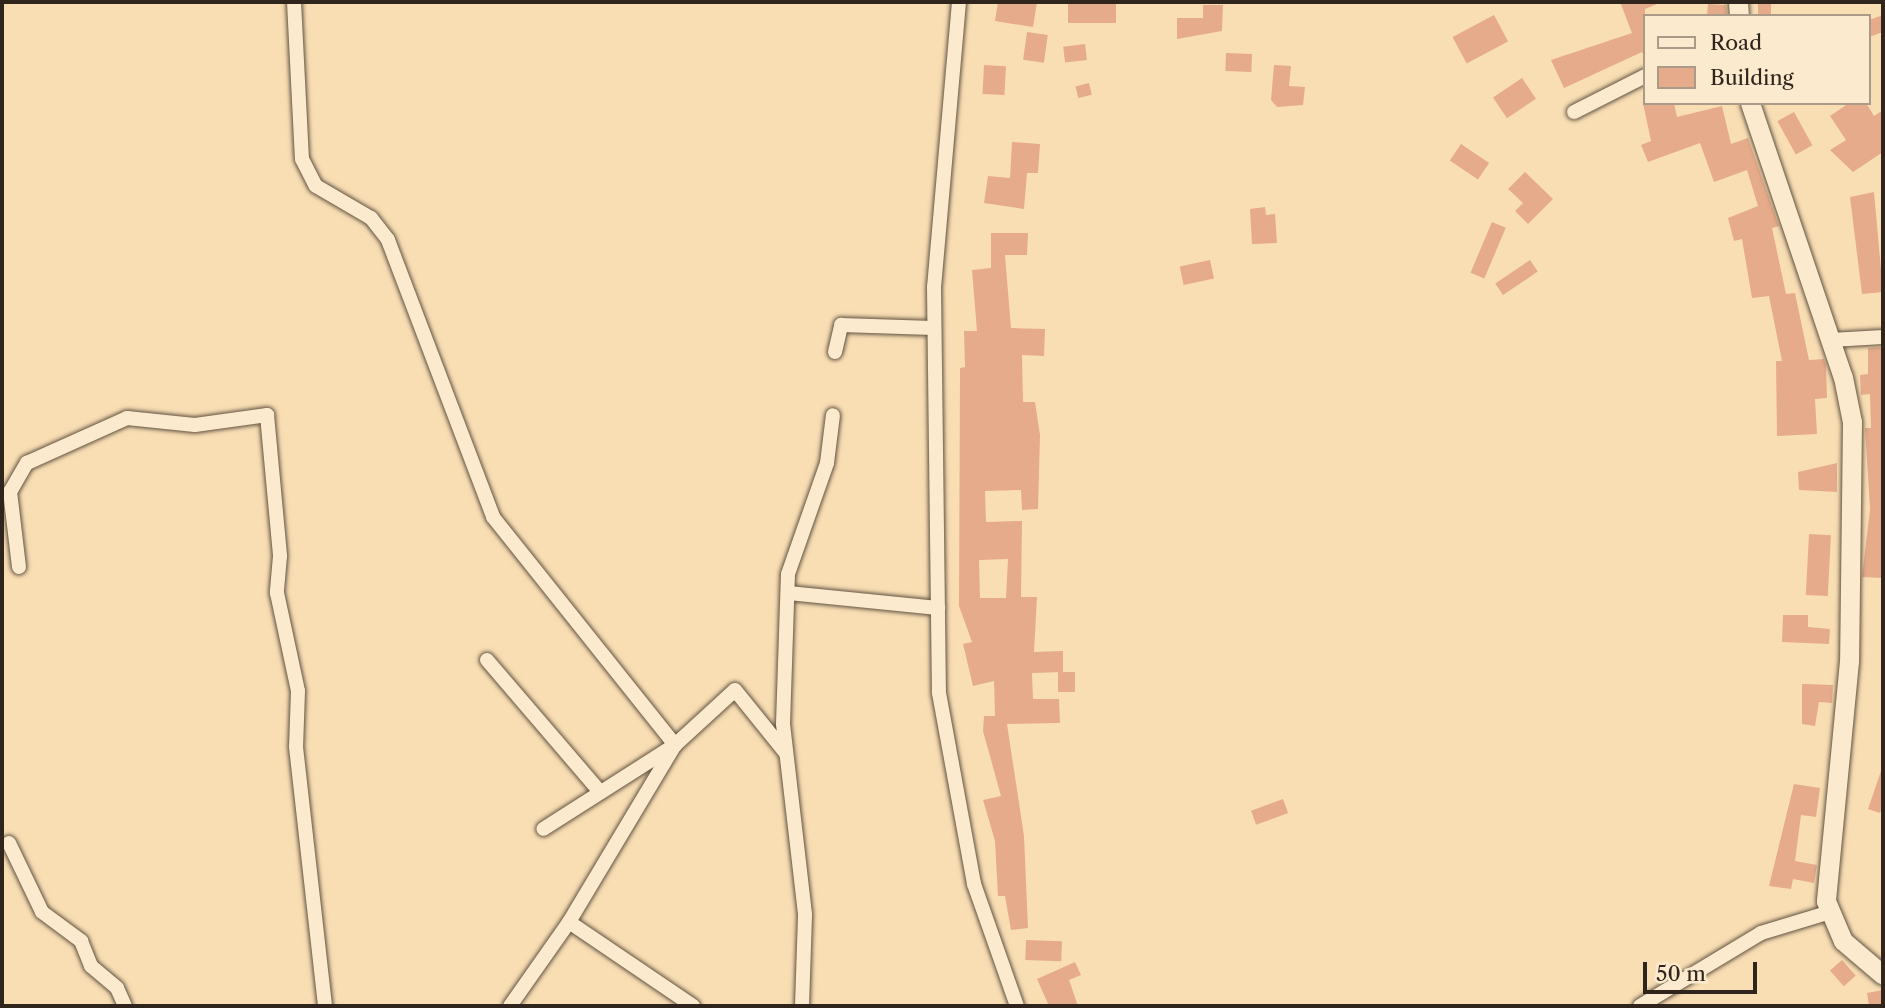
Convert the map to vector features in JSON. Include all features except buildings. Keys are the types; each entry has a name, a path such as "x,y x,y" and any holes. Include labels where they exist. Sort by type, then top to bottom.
{"street":[{"path":"294,2 302,159 316,186 371,218 388,240 493,517 675,745"},
{"path":"959,2 933,328 939,693 953,796 975,884 1017,1006"},
{"path":"1574,112 1644,77"},
{"path":"1751,105 1831,340 1848,399 1853,451 1849,660 1828,913 1843,941 1883,975"},
{"path":"835,352 841,325 933,328"},
{"path":"1831,340 1883,337"},
{"path":"19,567 10,492 27,463 127,418 195,425 267,415 280,556 277,593 298,691 296,747 325,1006"},
{"path":"802,1006 805,914 786,753 788,574 827,463 833,415"},
{"path":"788,593 938,608"},
{"path":"487,660 600,792"},
{"path":"543,829 675,745 734,690 786,753"},
{"path":"510,1006 569,922 675,745"},
{"path":"9,843 42,912 81,942 91,966 117,988 125,1006"},
{"path":"1640,1006 1761,933 1828,913"},
{"path":"569,922 693,1006"}]}
